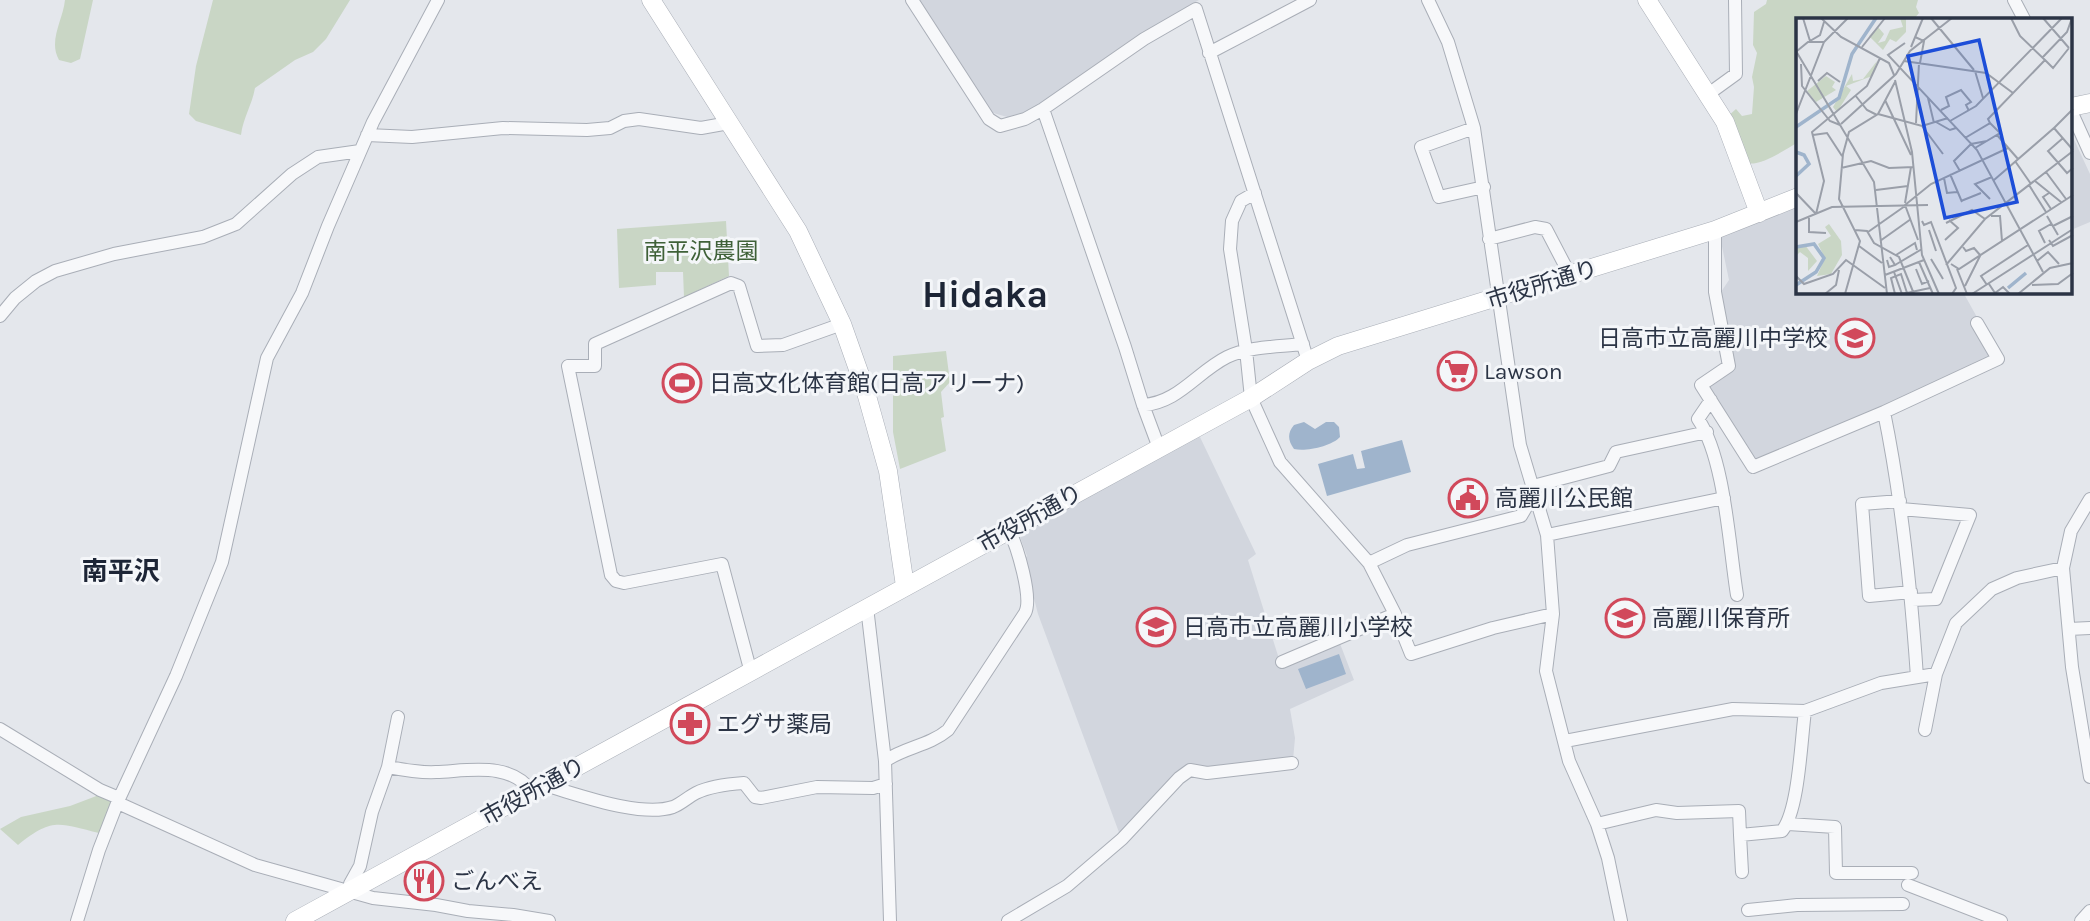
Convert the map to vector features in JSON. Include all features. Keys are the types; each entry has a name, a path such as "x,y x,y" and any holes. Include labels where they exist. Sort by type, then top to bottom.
{"street":[{"path":"77,921 118,800 176,676 222,562 267,358 302,293 367,135 438,0"},
{"path":"651,0 798,230 842,324 865,389 888,471 905,586"},
{"path":"912,0 989,120 1000,126 1025,120 1144,39 1196,9 1306,353 1246,350 1226,358 1166,401 1143,405"},
{"path":"1209,53 1310,0"},
{"path":"1428,0 1448,42 1474,128 1520,445 1547,535 1553,614 1546,671 1569,761 1597,824 1608,858 1621,921"},
{"path":"1647,0 1725,122 1759,213"},
{"path":"1707,94 1736,74 1735,0"},
{"path":"2014,0 2023,18"},
{"path":"2072,109 2090,103"},
{"path":"1043,109 1159,448"},
{"path":"2072,111 2090,153"},
{"path":"367,135 412,137 503,128 587,130 610,128 624,121 639,119 701,128 729,123"},
{"path":"1474,128 1421,147 1439,197 1484,187"},
{"path":"0,316 15,298 36,281 55,271 114,254 203,237 236,224 292,174 318,156 360,151"},
{"path":"1255,193 1241,201 1232,221 1230,249 1251,398 1280,462 1368,563 1395,614 1411,654 1493,628 1553,614"},
{"name":"市役所通り","path":"295,921 538,789 750,669 1251,398 1306,353 1715,230 1796,198"},
{"path":"1489,239 1535,227 1546,229 1570,275"},
{"path":"1715,230 1715,292 1729,366 1701,385 1753,467 1884,412 1998,359 1977,323"},
{"path":"750,669 722,564 624,583 616,581 611,575 568,366 595,366 595,344 731,283 739,286 757,346 783,345 842,324"},
{"path":"1711,400 1698,419 1707,432 1724,498 1737,595"},
{"path":"1884,412 1901,505 1912,596 1917,677"},
{"path":"1368,563 1407,545 1521,516 1534,489 1609,466 1616,452 1707,432"},
{"path":"1547,535 1724,498"},
{"path":"2090,499 2071,531 2063,568 2072,667 2090,777"},
{"path":"1862,504 1901,505 1970,515 1936,599 1912,596 1869,596 1862,504"},
{"path":"885,761 897,753 936,739 948,730 1025,613 1028,604 1018,554 1009,530"},
{"path":"1925,730 1936,674 1956,623 1992,589 2017,578 2063,568"},
{"path":"867,607 885,761 890,921"},
{"path":"1282,662 1395,614"},
{"path":"2069,629 2090,628"},
{"path":"1565,741 1733,709 1805,711 1881,683 1936,674"},
{"path":"1740,835 1782,831 1788,824 1793,805 1805,711"},
{"path":"351,890 350,884 360,866 372,812 388,766 398,717"},
{"path":"0,729 118,800 255,865 373,898 549,921"},
{"path":"1009,921 1068,886 1122,839 1156,806 1179,778 1190,770 1207,773 1292,763"},
{"path":"388,766 424,772 484,769 522,779 538,789 643,809 674,806 699,791 729,784 744,783 755,797 761,798 817,787 873,788 886,784"},
{"path":"1597,824 1656,810 1677,813 1739,811 1742,872"},
{"path":"1788,824 1835,827 1836,873 1910,879 2001,921"},
{"path":"1748,910 1797,905 1903,904"},
{"path":"2081,921 2090,911"}],"shaded area":[{"path":"920,0 1199,0 1135,37 1026,114 1011,118 993,113"},
{"path":"2072,135 2090,174 2090,222 2072,230"},
{"name":"日高市立高麗川中学校","path":"1796,205 1796,294 1964,294 1978,319 1991,358 1759,462 1753,461 1708,389 1709,383 1733,368 1721,292 1729,280 1720,237"},
{"name":"日高市立高麗川小学校","path":"1199,435 1256,554 1248,560 1280,662 1339,641 1354,680 1290,709 1295,738 1293,760 1206,770 1189,767 1120,835 1038,614 1024,560 1027,556 1019,534"}],"green space":[{"path":"65,0 93,0 80,59 71,63 59,60 55,45"},
{"path":"213,0 350,0 326,39 313,52 295,60 255,88 241,135 196,121 189,114 196,66"},
{"path":"1767,0 1918,0 1916,7 1919,13 1915,18 1796,18 1796,143 1752,164 1746,163 1727,117 1736,109 1742,116 1752,114 1752,77 1757,53 1753,45 1754,12 1766,4"},
{"name":"南平沢農園","path":"726,221 729,276 684,297 683,272 656,272 656,285 619,288 617,229"},
{"path":"946,351 950,382 941,392 944,417 941,418 946,451 900,469 893,432 893,356"},
{"path":"99,795 112,801 99,833 65,825 48,826 18,845 0,829 21,817 70,806"}],"water":[{"path":"1304,422 1315,429 1326,422 1334,422 1339,427 1340,437 1318,448 1294,449 1290,431 1294,425"},
{"path":"1402,440 1411,472 1327,496 1318,464 1353,454 1357,469 1365,468 1361,451"},
{"path":"1339,654 1346,674 1306,689 1298,669"}],"place":[{"name":"日高市立高麗川中学校","path":"1855,338"},
{"name":"Lawson","path":"1457,371"},
{"name":"日高文化体育館(日高アリーナ)","path":"682,383"},
{"name":"高麗川公民館","path":"1468,498"},
{"name":"高麗川保育所","path":"1625,618"},
{"name":"日高市立高麗川小学校","path":"1156,627"},
{"name":"エグサ薬局","path":"690,724"},
{"name":"ごんべえ","path":"424,881"}],"district":[{"name":"Hidaka","path":"985,294"},
{"name":"南平沢","path":"121,571"}]}
